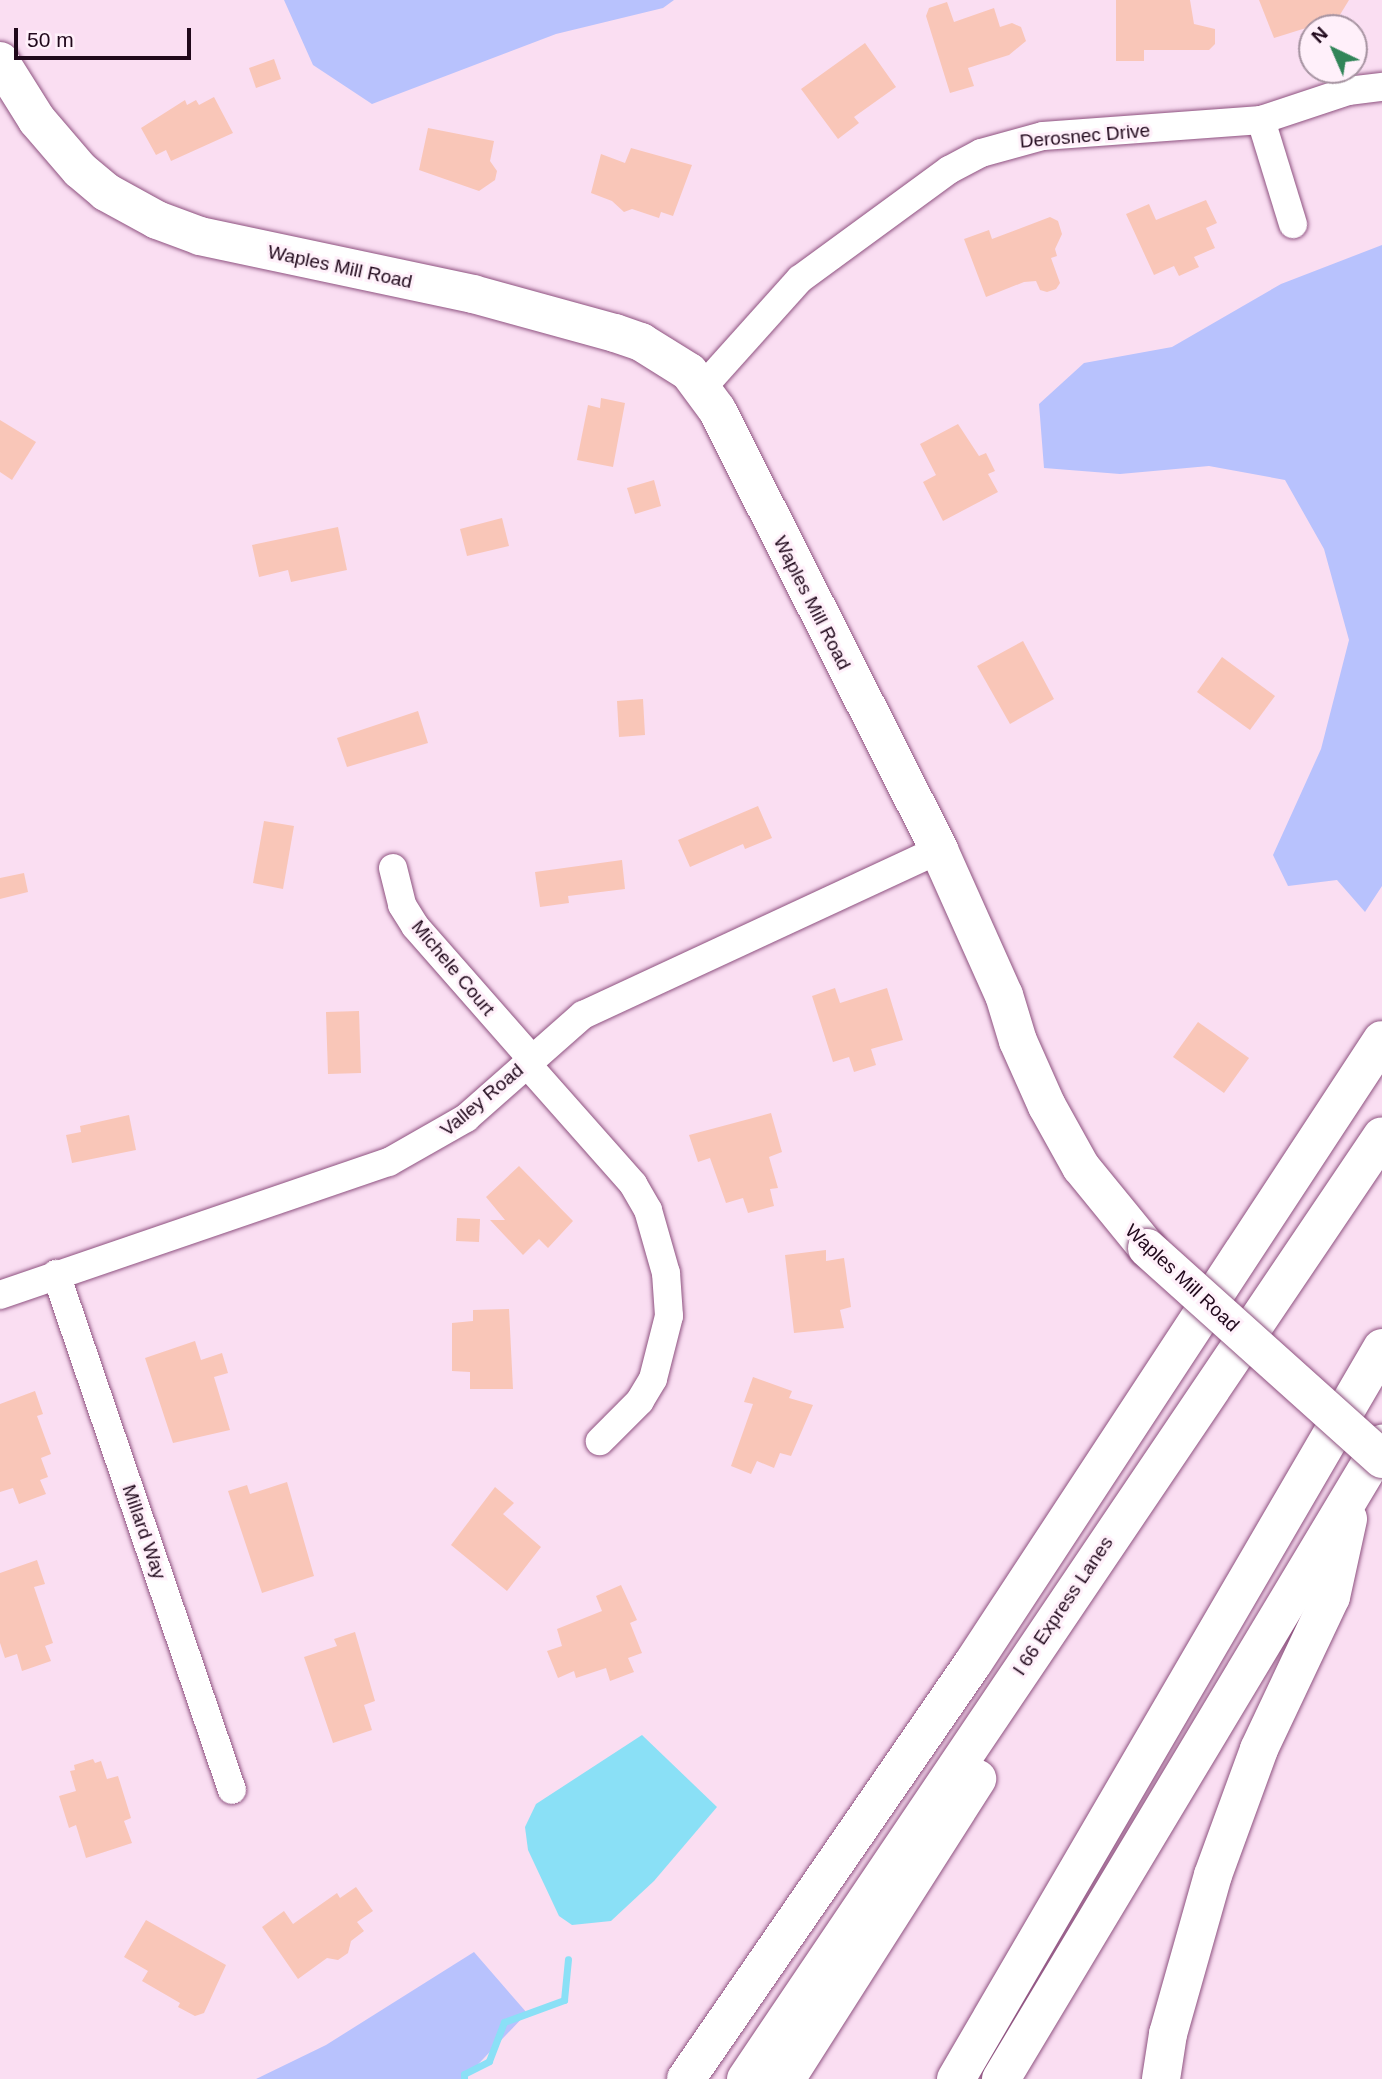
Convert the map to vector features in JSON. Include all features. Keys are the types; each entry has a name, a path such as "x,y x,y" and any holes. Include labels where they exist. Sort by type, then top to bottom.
{"main road":[{"name":"Waples Mill Road","path":"0,61 37,120 80,170 106,192 157,220 200,236 472,294 615,333 669,357 704,387 939,850 1004,995 1018,1041 1047,1106 1081,1167 1147,1248 1382,1460"},
{"path":"686,2074 973,1663 1382,1040"},
{"name":"I 66 Express Lanes","path":"746,2079 1062,1605 1382,1136"},
{"path":"956,2079 1382,1349"},
{"path":"1001,2079 1382,1444"},
{"path":"1161,2079 1168,2034 1213,1875 1259,1749 1331,1598 1355,1488"},
{"path":"786,2079 996,1750 1062,1605"}],"street":[{"name":"Derosnec Drive","path":"704,387 800,279 949,170 981,153 1043,136 1261,120 1348,92 1382,87"},
{"path":"1261,120 1293,224"},
{"name":"Valley Road","path":"0,1296 56,1274 389,1162 466,1118 528,1060 583,1015 644,984 939,850"},
{"name":"Michele Court","path":"393,867 402,905 415,926 633,1184 648,1210 666,1273 669,1316 653,1379 640,1401 600,1441"},
{"name":"Millard Way","path":"56,1274 232,1790"}],"shaded area":[{"path":"284,0 674,0 663,8 556,34 372,104 313,65"},
{"path":"1382,245 1382,886 1365,912 1337,880 1288,886 1273,855 1321,749 1349,640 1324,549 1285,480 1209,466 1120,474 1044,468 1039,404 1084,363 1172,347 1281,284"},
{"path":"642,1735 717,1807 654,1881 611,1921 572,1925 559,1916 528,1850 525,1827 536,1804"},
{"path":"474,1952 527,2013 464,2079 256,2079 326,2045"}],"building":[{"path":"1116,0 1190,0 1194,24 1215,29 1215,44 1209,50 1144,50 1144,61 1116,61"},
{"path":"1259,0 1349,0 1340,14 1298,14 1298,30 1274,38"},
{"path":"947,2 954,22 994,8 1000,27 1012,23 1021,27 1026,41 1009,55 968,68 974,86 950,93 926,16 929,8"},
{"path":"865,43 896,87 854,117 859,123 838,139 801,89"},
{"path":"274,59 281,79 256,88 249,68"},
{"path":"214,97 233,133 171,161 166,150 156,155 141,128 185,100 187,105 196,100 199,105"},
{"path":"428,128 494,141 490,161 497,171 495,180 479,191 419,170"},
{"path":"631,148 692,165 673,216 661,212 659,218 632,209 624,212 612,201 591,193 601,154 625,163"},
{"path":"1206,200 1217,223 1206,228 1215,248 1194,257 1199,267 1179,276 1174,266 1154,275 1126,214 1149,204 1156,220"},
{"path":"1050,217 1058,221 1062,234 1055,249 1057,256 1051,258 1060,283 1056,289 1047,292 1040,290 1036,281 1024,282 986,297 964,239 989,230 992,239"},
{"path":"601,398 625,403 613,467 577,460 588,405 600,408"},
{"path":"0,420 36,442 12,480 0,472"},
{"path":"958,424 979,456 986,453 995,471 988,474 998,492 943,521 923,482 936,475 920,444"},
{"path":"654,480 661,506 635,514 627,488"},
{"path":"502,518 509,546 467,556 460,529"},
{"path":"338,527 347,570 291,582 288,570 259,577 252,545"},
{"path":"1023,641 1054,699 1010,724 977,666"},
{"path":"1222,657 1275,696 1250,730 1197,692"},
{"path":"643,699 645,735 619,737 617,701"},
{"path":"418,711 428,743 347,767 337,738"},
{"path":"758,806 772,838 745,849 743,844 690,867 678,840"},
{"path":"264,821 294,826 283,889 253,883"},
{"path":"622,860 625,889 568,896 569,903 540,907 535,872"},
{"path":"24,873 28,892 0,899 0,878"},
{"path":"835,988 840,1003 887,988 903,1040 871,1049 876,1065 854,1072 849,1057 833,1062 812,996"},
{"path":"359,1011 361,1073 328,1074 326,1012"},
{"path":"1198,1022 1249,1058 1224,1093 1173,1057"},
{"path":"771,1113 782,1152 769,1157 778,1188 770,1189 774,1206 748,1213 743,1198 726,1203 710,1158 698,1162 689,1135"},
{"path":"129,1115 136,1150 72,1163 66,1135 81,1132 80,1126"},
{"path":"519,1166 573,1221 548,1248 539,1239 523,1255 490,1220 505,1220 486,1197"},
{"path":"457,1218 480,1219 479,1242 456,1241"},
{"path":"826,1250 826,1261 844,1258 851,1307 840,1310 844,1328 794,1333 785,1255"},
{"path":"509,1309 513,1389 470,1389 470,1372 452,1371 452,1323 473,1321 473,1310"},
{"path":"195,1341 201,1360 222,1353 228,1373 214,1377 230,1430 173,1443 145,1358"},
{"path":"753,1377 792,1391 789,1398 813,1405 791,1456 780,1453 774,1468 757,1461 751,1474 731,1466 753,1404 744,1402"},
{"path":"35,1391 43,1414 37,1416 51,1454 41,1458 48,1477 40,1480 46,1494 19,1504 13,1488 0,1492 0,1404"},
{"path":"287,1482 314,1576 262,1593 228,1491 247,1485 250,1494"},
{"path":"495,1487 514,1503 503,1514 541,1547 507,1591 451,1545"},
{"path":"37,1560 45,1584 34,1587 53,1643 45,1646 51,1661 22,1671 17,1654 5,1658 0,1643 0,1573"},
{"path":"621,1585 637,1620 630,1623 642,1653 628,1658 634,1672 610,1681 606,1668 576,1678 574,1671 558,1678 547,1651 562,1646 557,1629 602,1611 596,1596"},
{"path":"355,1632 375,1701 364,1705 372,1730 333,1743 304,1657 337,1646 334,1639"},
{"path":"93,1759 95,1763 101,1761 107,1779 118,1776 131,1818 124,1821 132,1843 86,1858 76,1825 69,1828 59,1796 76,1791 70,1771 75,1770 74,1765"},
{"path":"356,1887 373,1911 357,1922 364,1931 351,1941 348,1953 338,1960 327,1958 298,1979 262,1927 284,1911 293,1924 337,1893 340,1898"},
{"path":"146,1920 226,1965 204,2013 195,2016 178,2007 180,2003 142,1981 148,1971 124,1957"}],"waterway":[{"path":"464,2079 464,2074 489,2061 504,2022 564,2000 568,1959"}]}
